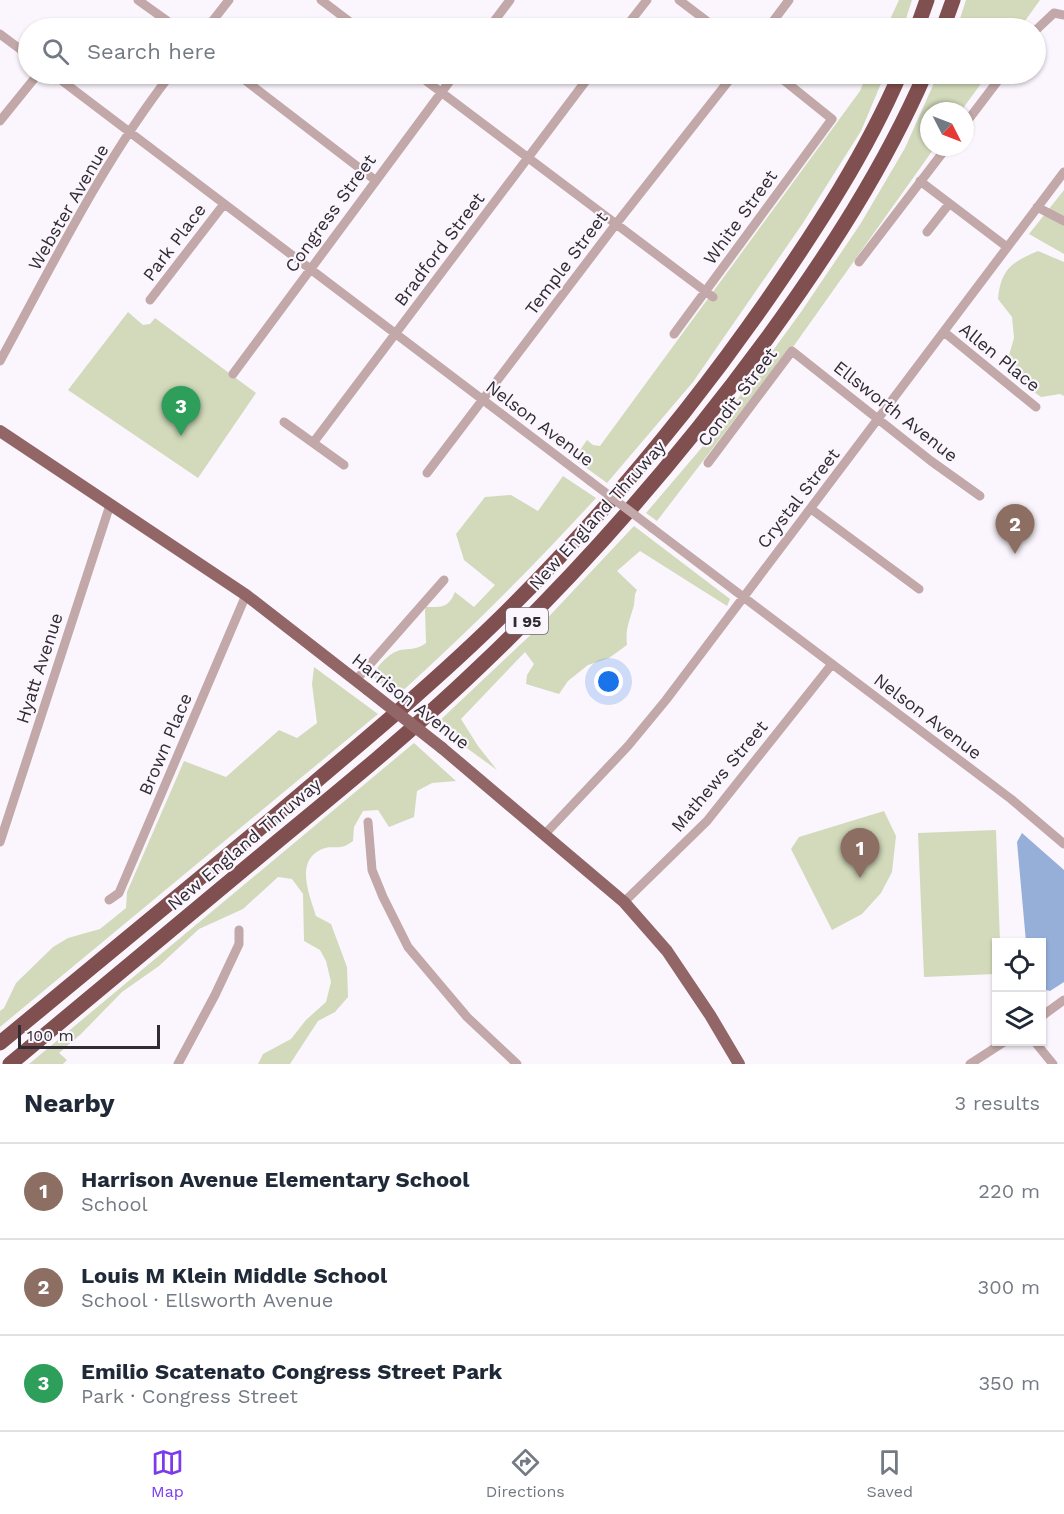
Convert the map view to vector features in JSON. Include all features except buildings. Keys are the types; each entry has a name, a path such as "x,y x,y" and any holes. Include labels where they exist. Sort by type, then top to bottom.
{"highway":[{"path":"921,18 927,0"},
{"path":"947,18 953,0"},
{"name":"New England Thruway","path":"0,1043 405,706 499,619 579,536 684,412 774,290 849,172 895,84"},
{"name":"New England Thruway","path":"10,1064 423,719 523,625 603,541 707,418 789,307 866,190 899,130 920,84"}],"main road":[{"name":"Harrison Avenue","path":"0,431 246,596 368,689 545,834 624,902 667,951 710,1015 739,1064"}],"street":[{"path":"138,0 163,18"},
{"path":"215,18 229,0"},
{"path":"321,0 345,18"},
{"path":"633,18 647,0"},
{"path":"679,0 703,18"},
{"path":"776,18 789,0"},
{"path":"495,18 506,1"},
{"path":"1046,20 1054,13 1064,15"},
{"path":"0,34 18,48"},
{"path":"0,121 30,84"},
{"name":"Nelson Avenue","path":"66,84 483,402 1011,799 1064,844"},
{"name":"Webster Avenue","path":"0,361 81,213 130,132 164,84"},
{"path":"250,84 375,180"},
{"path":"430,84 709,294"},
{"name":"Congress Street","path":"233,374 447,84"},
{"name":"Bradford Street","path":"313,443 584,84"},
{"name":"Temple Street","path":"427,473 616,224 726,84"},
{"name":"White Street","path":"674,334 709,294 832,119 788,84"},
{"path":"974,112 995,84"},
{"path":"859,262 940,156"},
{"name":"Crystal Street","path":"545,834 666,700 1064,172"},
{"path":"920,181 1007,247"},
{"name":"Park Place","path":"150,300 224,204"},
{"path":"927,232 949,204"},
{"path":"1037,207 1064,221"},
{"name":"Allen Place","path":"944,332 1036,407"},
{"name":"Ellsworth Avenue","path":"792,351 980,496"},
{"name":"Condit Street","path":"708,463 792,351"},
{"path":"284,422 344,465"},
{"name":"Hyatt Avenue","path":"0,842 110,505"},
{"path":"811,510 919,589"},
{"path":"356,680 444,580"},
{"name":"Brown Place","path":"109,900 119,893 246,596"},
{"name":"Mathews Street","path":"624,902 707,821 832,664"},
{"path":"368,822 372,870 408,947 467,1017 517,1064"},
{"path":"178,1064 239,944 239,930"},
{"path":"1046,1013 1064,1000"},
{"path":"970,1064 997,1046"},
{"path":"1039,1046 1053,1064"}],"green space":[{"path":"899,0 912,0 906,18 891,18"},
{"path":"966,0 1040,0 1027,18 960,18"},
{"path":"863,84 881,84 861,131 803,223 693,382 607,483 574,459 587,440 593,445 600,446"},
{"path":"934,84 981,84 968,102 926,102"},
{"path":"920,114 920,156 929,156 793,347 788,350 657,521 646,513 704,445 801,312 861,223 905,148"},
{"path":"1064,190 1064,254 1029,234"},
{"path":"1038,251 1064,262 1064,396 1060,394 1041,397 1017,380 1007,362 1014,338 1012,317 998,299 1002,280 1015,263"},
{"path":"128,312 143,325 150,324 155,318 256,393 198,478 68,390"},
{"path":"563,476 596,498 499,599 397,696 373,677 378,667 392,654 418,648 426,643 426,607 444,606 455,592 474,607 495,585 464,560 456,534 485,497 511,495 538,511"},
{"path":"634,526 730,599 727,606 640,551 617,571 637,590 627,629 627,645 609,658 588,665 568,681 559,694 526,684 527,675 534,664 525,652 461,719 497,770 435,725 540,626"},
{"path":"314,667 378,714 0,1027 0,1011 4,1008 16,983 53,947 68,938 100,929 126,908 127,892 184,761 226,777 279,730 297,738 317,723 312,684"},
{"path":"414,743 456,781 432,783 417,791 414,817 389,827 378,810 363,811 354,827 353,841 344,846 322,849 308,862 306,880 310,899 316,916 331,924 347,967 348,997 335,1012 318,1021 290,1064 258,1064 263,1054 291,1039 306,1020 326,1002 331,982 326,961 320,950 304,941 303,894 292,879 278,877 243,909 199,929 159,966 122,992 59,1053 67,1060 63,1064 29,1064"},
{"path":"884,811 896,836 892,872 881,893 862,914 832,930 791,849 799,837"},
{"path":"996,830 1000,938 992,938 992,974 924,977 918,833"}],"water":[{"path":"1022,833 1064,870 1064,982 1050,991 1046,990 1046,938 1026,938 1017,842"}],"place":[{"name":"Emilio Scatenato Congress Street Park","path":"181,436"},
{"name":"Louis M Klein Middle School","path":"1015,554"},
{"name":"Harrison Avenue Elementary School","path":"860,878"}]}
